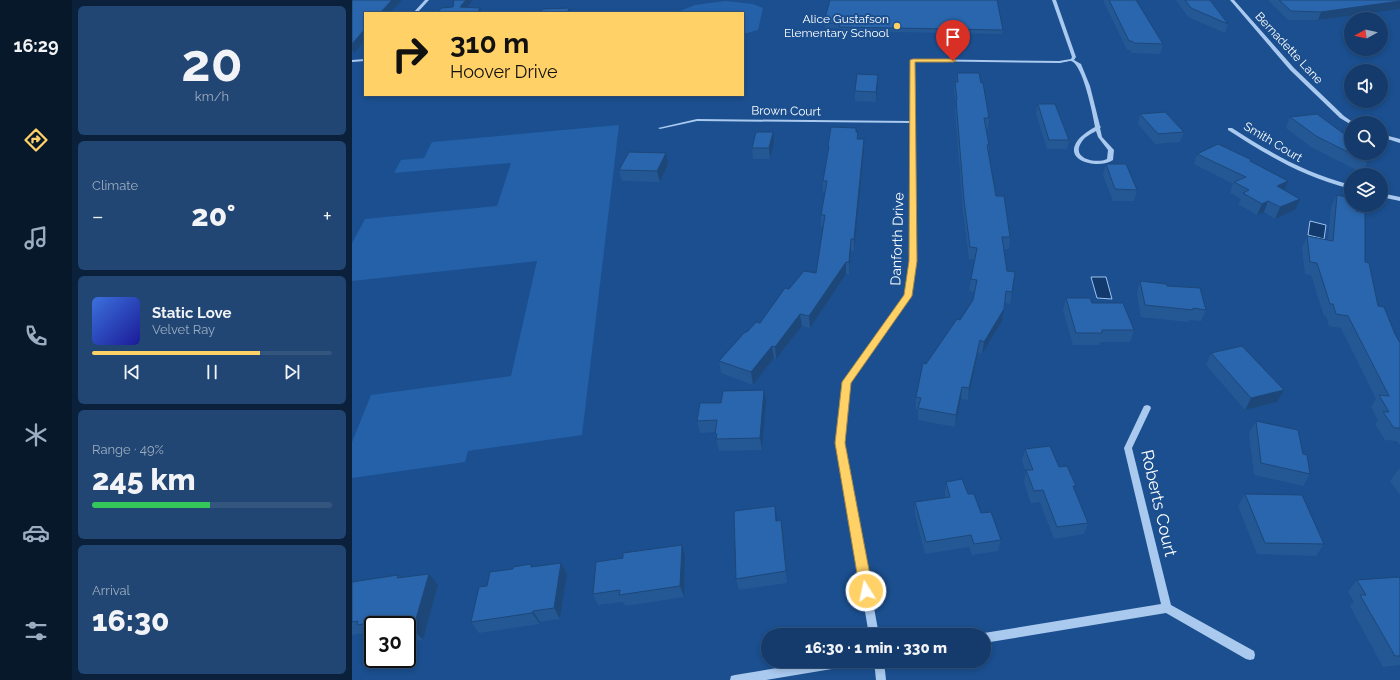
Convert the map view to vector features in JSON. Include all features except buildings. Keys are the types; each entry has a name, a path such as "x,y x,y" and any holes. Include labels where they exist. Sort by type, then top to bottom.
{"street":[{"path":"416,12 427,0"},
{"path":"1054,0 1074,57 1072,60 1079,64 1088,86 1098,127 1100,137 1110,147 1112,154 1109,161 1100,164 1084,160 1078,154 1076,149 1077,145 1082,139 1098,127"},
{"name":"Bernadette Lane","path":"1232,0 1292,69 1344,118"},
{"path":"352,61 364,60"},
{"name":"Danforth Drive","path":"873,628 840,443 846,382 908,296 913,261 913,60 1061,62 1072,60"},
{"name":"Brown Court","path":"660,128 697,120 912,122"},
{"name":"Smith Court","path":"1230,129 1284,163 1310,175 1344,186"},
{"path":"1388,137 1400,141"},
{"path":"1388,196 1400,199"},
{"name":"Roberts Court","path":"1147,408 1128,448 1167,608"},
{"path":"991,637 1167,608 1250,655"},
{"path":"735,680 808,668"},
{"path":"880,668 881,680"}],"shaded area":[{"path":"725,1 753,4 763,8 758,30 744,34 744,12 678,12 695,5"},
{"path":"619,125 582,435 468,451 465,462 352,478 352,442 371,395 511,376 537,261 352,281 352,243 365,219 497,206 511,163 394,173 401,160 424,158 432,142"},
{"path":"1310,221 1326,225 1324,239 1308,235"},
{"path":"1091,277 1106,277 1112,299 1097,298"}],"place":[{"name":"Alice Gustafson Elementary School","path":"897,26"}],"route":[{"path":"866,591 840,443 846,382 908,296 913,261 913,60 953,61"}]}
